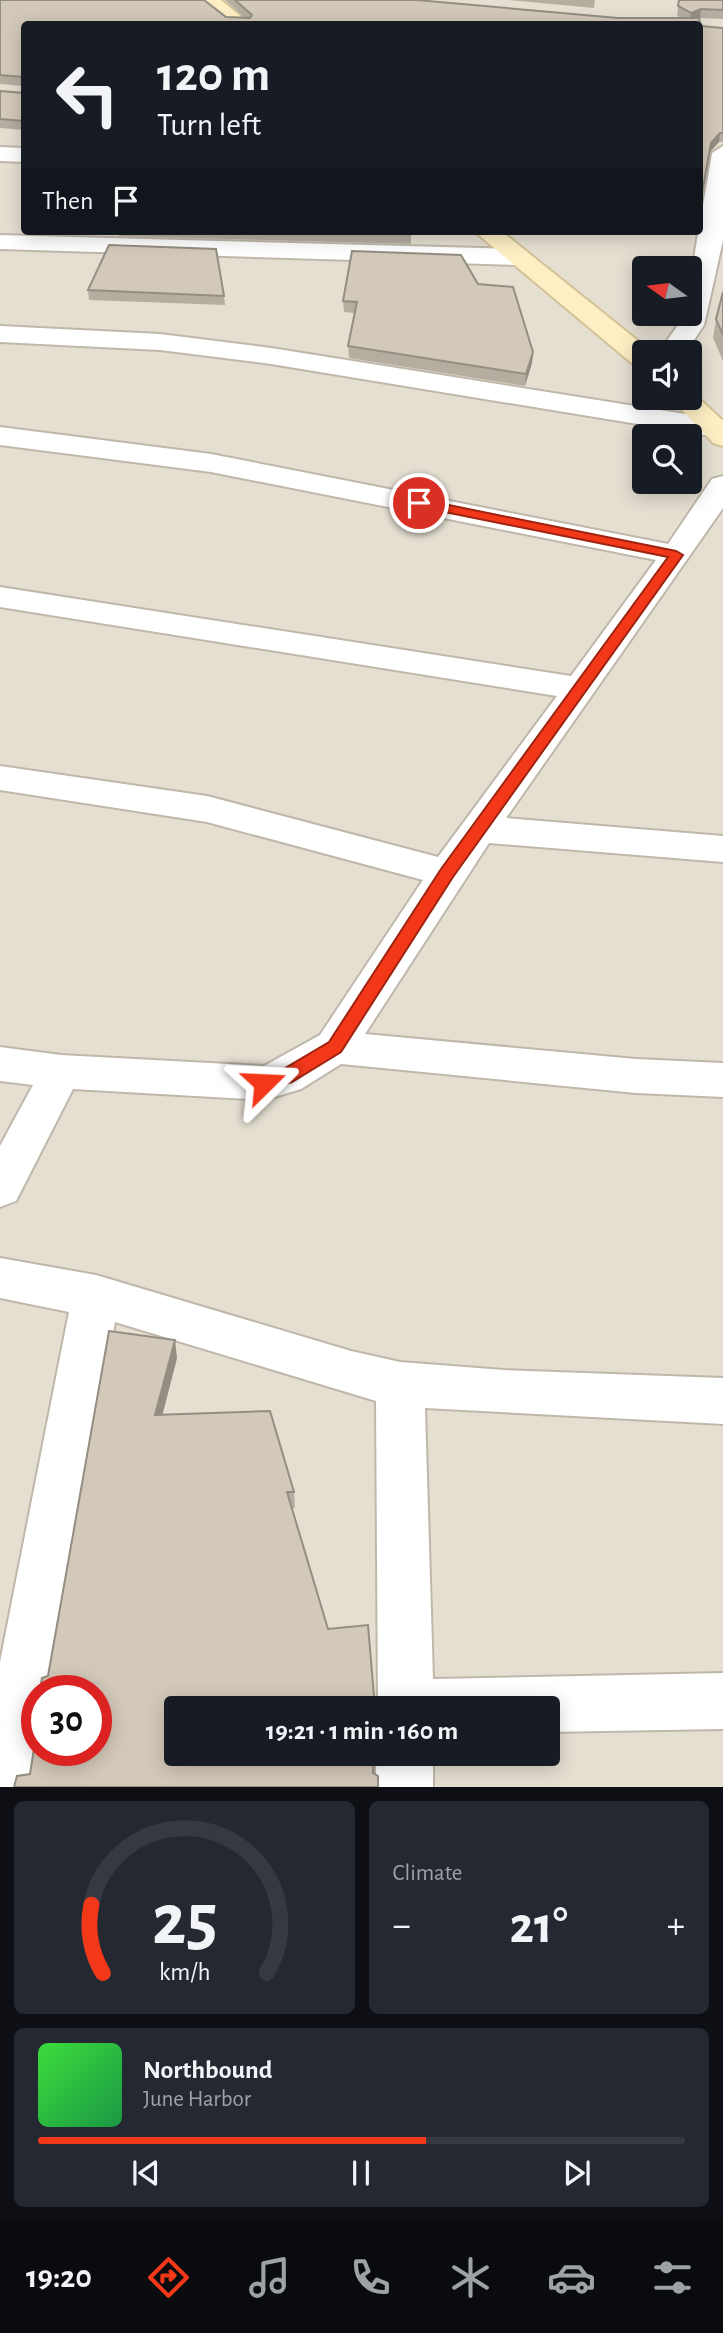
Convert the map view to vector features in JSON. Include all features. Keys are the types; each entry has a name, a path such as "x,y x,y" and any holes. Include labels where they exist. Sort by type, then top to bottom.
{"street":[{"path":"208,0 236,21"},
{"path":"0,155 21,155"},
{"path":"680,340 691,325 722,162"},
{"path":"490,235 632,350"},
{"path":"0,242 515,257"},
{"path":"0,334 160,342 271,356 721,432"},
{"path":"698,410 721,432"},
{"path":"0,436 211,463 676,555"},
{"path":"0,1064 61,1072 264,1083 286,1077 335,1047 447,873 676,555 723,485"},
{"path":"0,597 578,688"},
{"path":"0,778 207,809 447,873"},
{"path":"478,829 723,849"},
{"path":"335,1047 636,1076 723,1080"},
{"path":"0,1188 61,1072"},
{"path":"0,1278 96,1296 351,1373 400,1384 504,1392 723,1401"},
{"path":"4,1787 96,1296"},
{"path":"400,1384 407,1696"},
{"path":"560,1705 723,1702"},
{"path":"404,1787 405,1766"}],"shaded area":[{"path":"0,0 723,0 723,1787 0,1787"}],"building":[{"path":"0,0 204,0 226,17 250,18 252,15 235,0 417,0 618,18 699,18 700,21 21,21 21,77 0,75"},
{"path":"679,0 723,0 723,10 701,9 691,13 678,6"},
{"path":"703,26 723,28 723,133 711,143 703,188"},
{"path":"0,91 21,93 21,121 0,119"},
{"path":"109,245 216,249 224,296 88,290"},
{"path":"352,251 461,255 478,284 513,287 533,352 526,374 348,346 357,302 343,301"},
{"path":"723,292 723,335 716,319"},
{"path":"109,1331 175,1340 155,1415 270,1411 294,1492 287,1492 328,1629 368,1625 374,1696 164,1696 164,1766 373,1766 373,1773 378,1776 378,1787 14,1787 17,1776 30,1774 31,1766 112,1766 112,1675 48,1675"}],"route":[{"path":"264,1083 286,1077 335,1047 447,873 676,555 419,503"}]}
